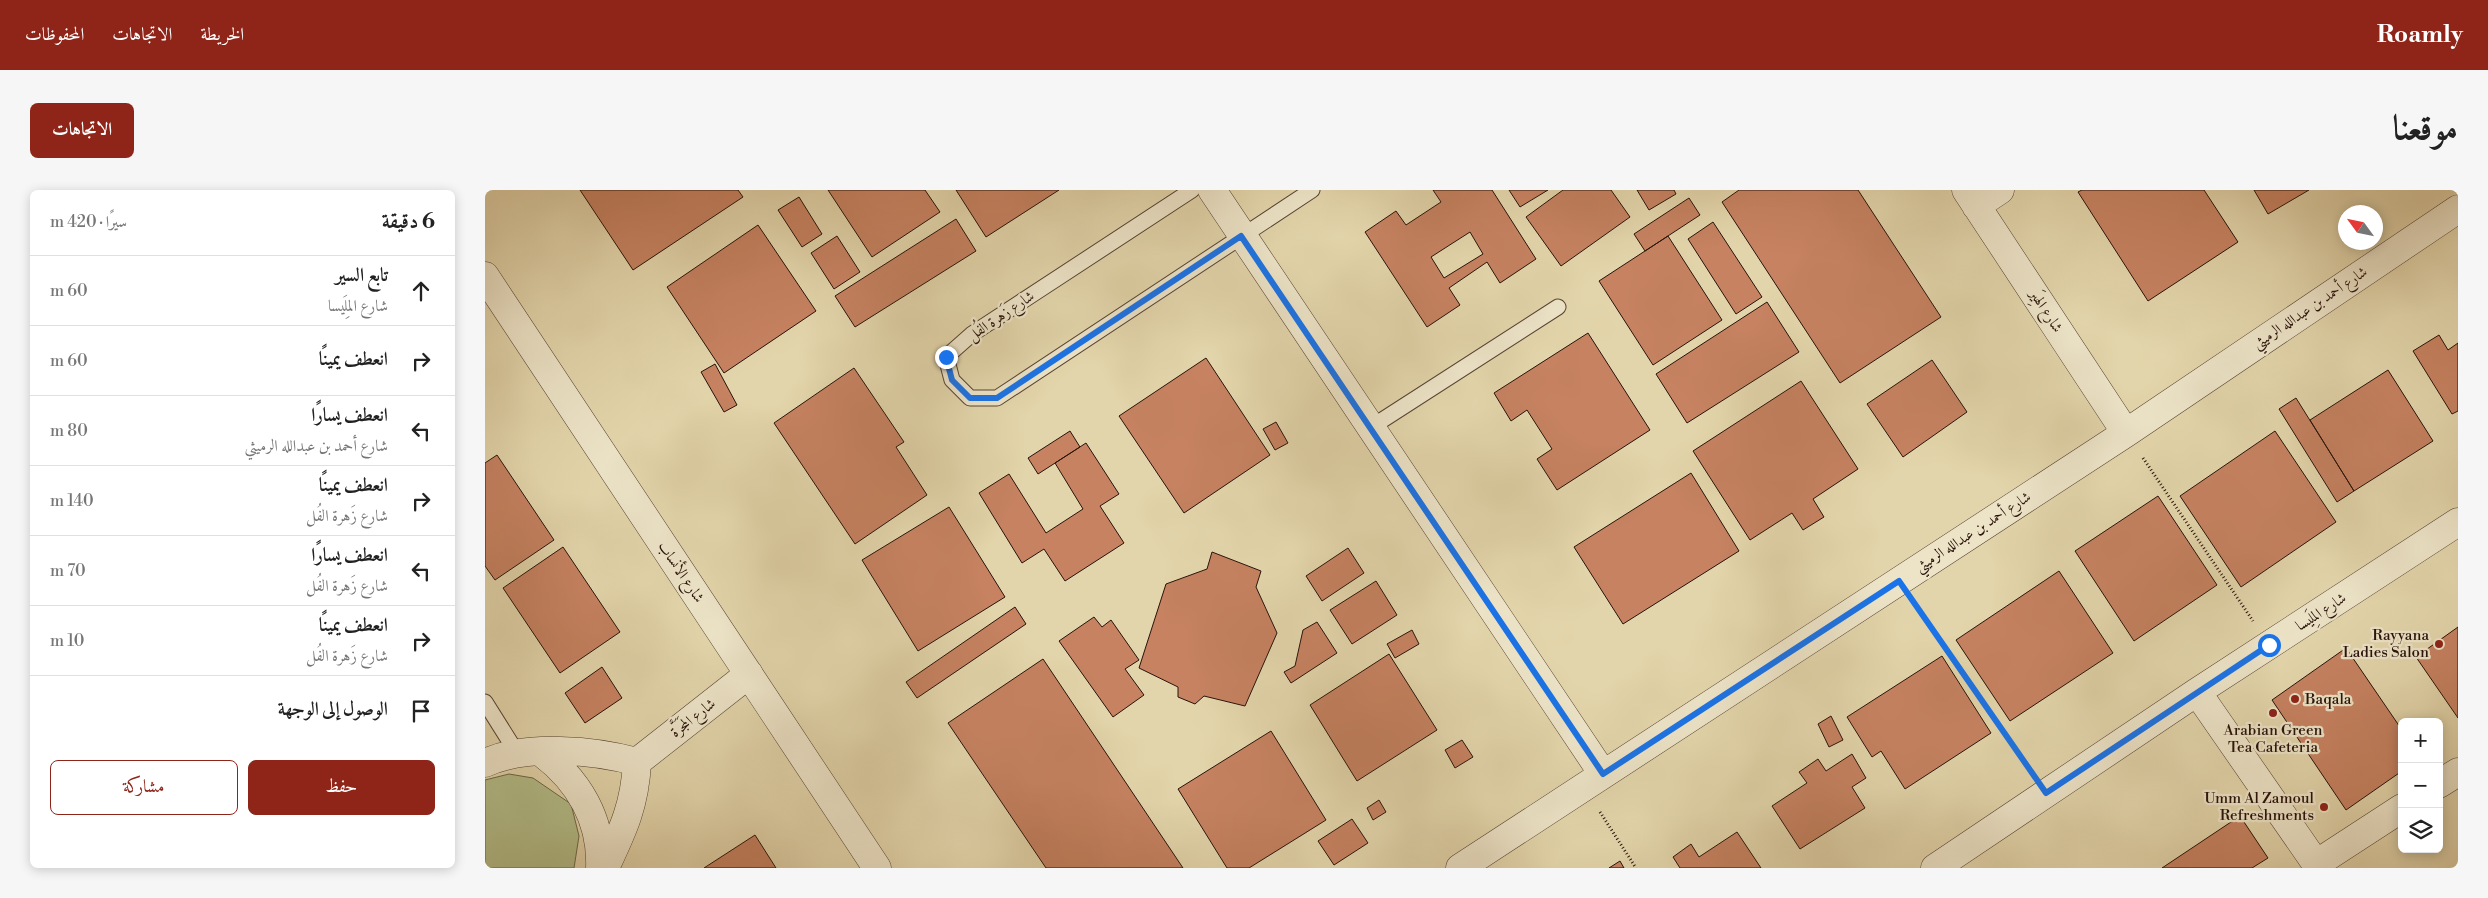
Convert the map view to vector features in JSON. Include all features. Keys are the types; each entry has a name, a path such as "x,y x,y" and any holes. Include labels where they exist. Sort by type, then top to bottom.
{"street":[{"path":"1212,190 1371,428 1593,780"},
{"path":"1971,198 2000,190"},
{"name":"شارع الهِيَر","path":"1971,198 2126,433"},
{"name":"شارع أحمد بن عبدالله الرميثي","path":"1460,868 2126,433 2458,209"},
{"name":"شارع الأنساب","path":"485,276 877,868"},
{"name":"شارع المِلَيسا","path":"1935,868 2197,692 2458,522"},
{"name":"شارع المَجَرَّة","path":"637,762 749,674"},
{"path":"2197,692 2318,866 2398,811"},
{"path":"485,763 529,753 575,751 609,754 637,762 635,792 622,831 605,868"},
{"path":"529,753 568,776 584,798 593,817 598,837 600,868"},
{"path":"2443,781 2458,772"}],"lane":[{"name":"شارع زَهرة الفُل","path":"1192,190 972,334 946,357 952,380 970,398 997,398 1312,190"},
{"path":"1371,428 1557,307"},
{"path":"485,702 529,753"}],"path":[{"path":"2126,433 2269,645"},
{"path":"1899,581 2046,793"},
{"path":"1593,780 1636,868"}],"green space":[{"path":"509,774 533,778 571,804 579,836 574,868 485,868 485,780"}],"building":[{"path":"580,190 738,190 743,197 633,270"},
{"path":"828,190 925,190 940,212 872,257"},
{"path":"956,190 1059,190 986,237"},
{"path":"1433,190 1492,190 1536,259 1500,283 1487,262 1449,288 1460,305 1427,327 1365,232 1396,211 1406,225 1441,202","holes":["1470,232 1483,254 1444,278 1431,257"]},
{"path":"1509,190 1548,190 1520,207"},
{"path":"1563,190 1611,190 1630,217 1561,266 1526,217"},
{"path":"1637,190 1674,190 1676,194 1649,210"},
{"path":"1739,190 1858,190 1941,317 1840,383 1722,202"},
{"path":"2082,190 2204,190 2238,242 2148,301 2078,192"},
{"path":"2254,190 2309,190 2268,214"},
{"path":"799,197 822,234 802,247 778,210"},
{"path":"1689,198 1700,215 1645,251 1634,234"},
{"path":"956,219 976,251 855,327 835,296"},
{"path":"1713,222 1762,297 1736,314 1688,239"},
{"path":"758,225 816,311 724,373 667,287"},
{"path":"837,236 860,272 834,289 811,253"},
{"path":"1668,236 1722,320 1653,365 1599,281"},
{"path":"1767,302 1799,352 1687,423 1656,374"},
{"path":"1588,333 1650,430 1557,490 1537,459 1552,449 1527,410 1511,421 1494,393"},
{"path":"2439,335 2448,350 2458,343 2458,411 2452,414 2413,351"},
{"path":"1206,358 1270,455 1184,513 1119,416"},
{"path":"1932,360 1967,412 1903,457 1867,404"},
{"path":"715,364 737,405 724,412 701,372"},
{"path":"854,368 904,442 896,447 927,495 855,544 774,423"},
{"path":"2388,370 2433,441 2354,491 2310,420"},
{"path":"1801,381 1858,469 1813,499 1824,517 1803,530 1792,513 1750,540 1693,451"},
{"path":"2296,398 2354,491 2337,502 2279,409"},
{"path":"1276,422 1288,443 1275,450 1263,429"},
{"path":"1070,431 1080,447 1038,474 1028,458"},
{"path":"2275,431 2336,522 2241,587 2180,496"},
{"path":"1086,443 1119,494 1100,506 1124,543 1065,581 1044,549 1022,563 979,493 1009,474 1046,533 1083,509 1055,463"},
{"path":"497,455 554,540 495,580 485,566 485,463"},
{"path":"1691,473 1739,551 1623,624 1574,547"},
{"path":"2158,496 2217,585 2134,641 2075,551"},
{"path":"949,507 1005,597 918,651 862,560"},
{"path":"563,547 620,632 560,673 503,588"},
{"path":"1348,548 1364,573 1322,601 1306,576"},
{"path":"1212,552 1261,571 1256,587 1277,633 1245,706 1204,696 1195,704 1178,697 1178,687 1139,668 1166,584 1207,569"},
{"path":"2059,571 2113,653 2010,721 1956,640"},
{"path":"1376,581 1397,615 1352,644 1330,610"},
{"path":"1015,607 1026,624 917,698 906,682"},
{"path":"1094,617 1102,627 1111,620 1139,660 1125,669 1144,695 1113,717 1059,641"},
{"path":"1317,622 1337,653 1291,683 1284,672 1295,666 1303,630"},
{"path":"2458,627 2458,718 2416,657"},
{"path":"1412,630 1419,644 1395,658 1387,644"},
{"path":"2346,648 2398,724 2398,774 2346,810 2272,700"},
{"path":"1389,654 1437,730 1357,781 1310,705"},
{"path":"1942,656 1991,733 1905,789 1881,751 1872,757 1847,717"},
{"path":"1043,659 1183,868 1046,868 948,723"},
{"path":"602,667 622,698 585,723 565,693"},
{"path":"1831,716 1843,740 1829,747 1818,724"},
{"path":"1271,731 1326,820 1249,868 1227,868 1178,789"},
{"path":"1462,740 1473,757 1455,768 1445,750"},
{"path":"1852,754 1866,778 1852,787 1865,808 1800,849 1772,806 1807,783 1799,772 1818,759 1826,771"},
{"path":"1379,800 1386,812 1373,820 1367,808"},
{"path":"2240,816 2268,858 2252,868 2162,868"},
{"path":"1352,819 1368,843 1334,865 1318,841"},
{"path":"1737,832 1761,868 1680,868 1673,857 1691,844 1699,857"},
{"path":"755,835 776,868 704,868"},
{"path":"1620,861 1624,868 1609,868"}],"place":[{"name":"Rayyana Ladies Salon","path":"2439,644"},
{"name":"Baqala","path":"2295,699"},
{"name":"Arabian Green Tea Cafeteria","path":"2273,713"},
{"name":"Umm Al Zamoul Refreshments","path":"2324,807"}],"route":[{"path":"946,357 952,380 970,398 997,398 1241,236 1603,774 1899,581 2046,793 2269,645"}]}
